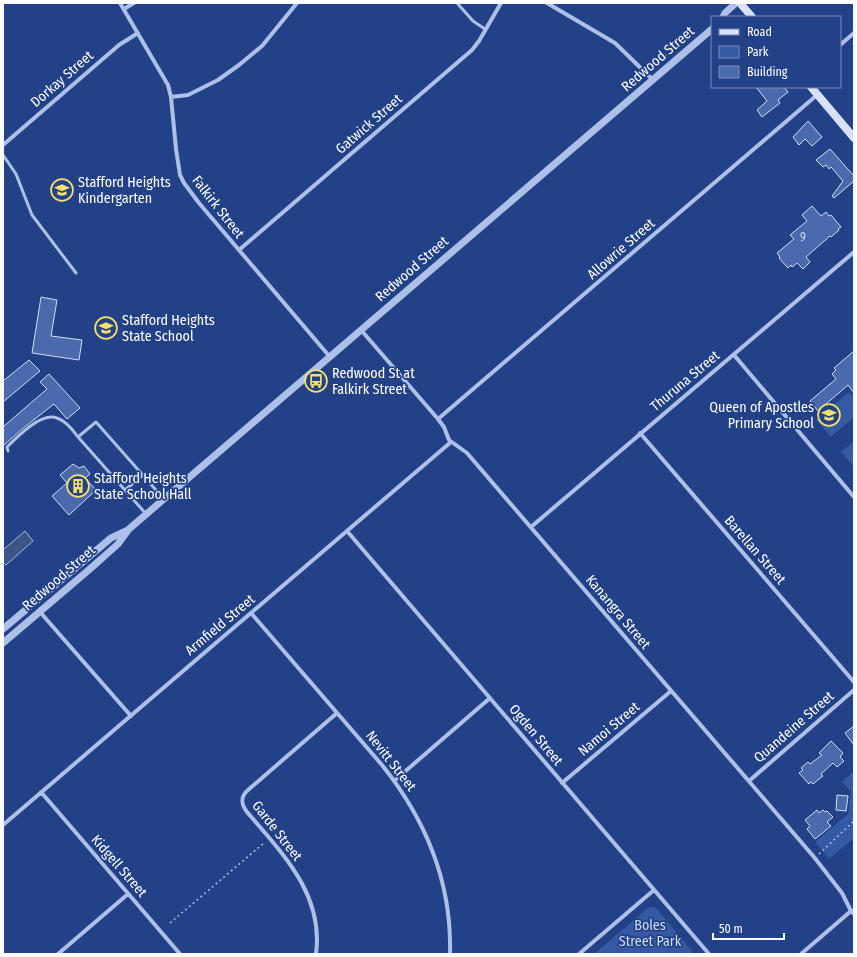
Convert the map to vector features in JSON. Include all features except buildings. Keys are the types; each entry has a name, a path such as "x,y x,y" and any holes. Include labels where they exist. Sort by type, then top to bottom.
{"main road":[{"path":"740,3 748,16"},
{"path":"812,88 854,138"}],"street":[{"name":"Falkirk Street","path":"120,3 168,85 171,97 178,164 184,183 199,203 330,357"},
{"path":"124,9 134,3"},
{"path":"171,97 188,95 218,80 245,61 262,46 297,3"},
{"name":"Gatwick Street","path":"239,250 476,46 501,3"},
{"path":"547,3 615,43 653,80"},
{"path":"724,16 736,3"},
{"name":"Redwood Street","path":"3,629 111,538 129,529 147,515 711,31"},
{"name":"Dorkay Street","path":"3,145 119,45 138,33"},
{"path":"841,44 854,33"},
{"name":"Allowrie Street","path":"438,419 817,95"},
{"name":"Thuruna Street","path":"531,527 854,252"},
{"path":"362,330 438,419 444,427 451,442"},
{"path":"734,355 854,496"},
{"name":"Barellan Street","path":"640,433 854,682"},
{"name":"Kanangra Street","path":"451,442 467,452 749,781 842,893 852,912"},
{"name":"Armfield Street","path":"3,825 451,442"},
{"name":"Redwood Street","path":"3,643 118,544 129,529"},
{"name":"Ogden Street","path":"347,531 709,954"},
{"path":"40,612 131,716"},
{"name":"Nevitt Street","path":"251,612 394,780 421,823 439,868 450,923 450,954"},
{"name":"Quandeine Street","path":"749,781 854,690"},
{"name":"Namoi Street","path":"562,783 671,691"},
{"path":"394,780 490,698"},
{"name":"Garde Street","path":"316,954 314,916 302,882 288,861 247,812 243,806 242,800 243,795 248,790 338,713"},
{"name":"Kidgell Street","path":"41,792 180,954"},
{"path":"579,954 654,890"},
{"path":"58,954 128,894"},
{"path":"801,954 852,912"}],"lane":[{"path":"457,3 473,21 485,29"},
{"path":"3,155 16,174 32,216 76,273"},
{"path":"8,451 7,447 19,435 38,421 48,417 57,418 69,426 147,515"},
{"path":"78,437 96,422 164,500"},
{"path":"125,490 143,475"}],"path":[{"path":"656,61 665,56 695,31"},
{"path":"814,858 854,821"},
{"path":"170,923 262,844"}],"green space":[{"path":"849,392 854,398 854,417 831,437 816,420"},
{"path":"853,442 854,443 854,467 841,452"},
{"path":"854,771 854,838 829,859 815,842 848,814 851,792 842,782"},
{"name":"Boles Street Park","path":"653,907 657,909 694,954 594,954 648,908"}],"shaded area":[{"path":"25,531 33,541 6,565 3,562 3,550"}],"place":[{"name":"Stafford Heights Kindergarten","path":"62,190"},
{"name":"Stafford Heights State School","path":"106,328"},
{"name":"Redwood St at Falkirk Street","path":"316,381"},
{"name":"Queen of Apostles Primary School","path":"829,415"},
{"name":"Stafford Heights State School Hall","path":"78,486"}]}
